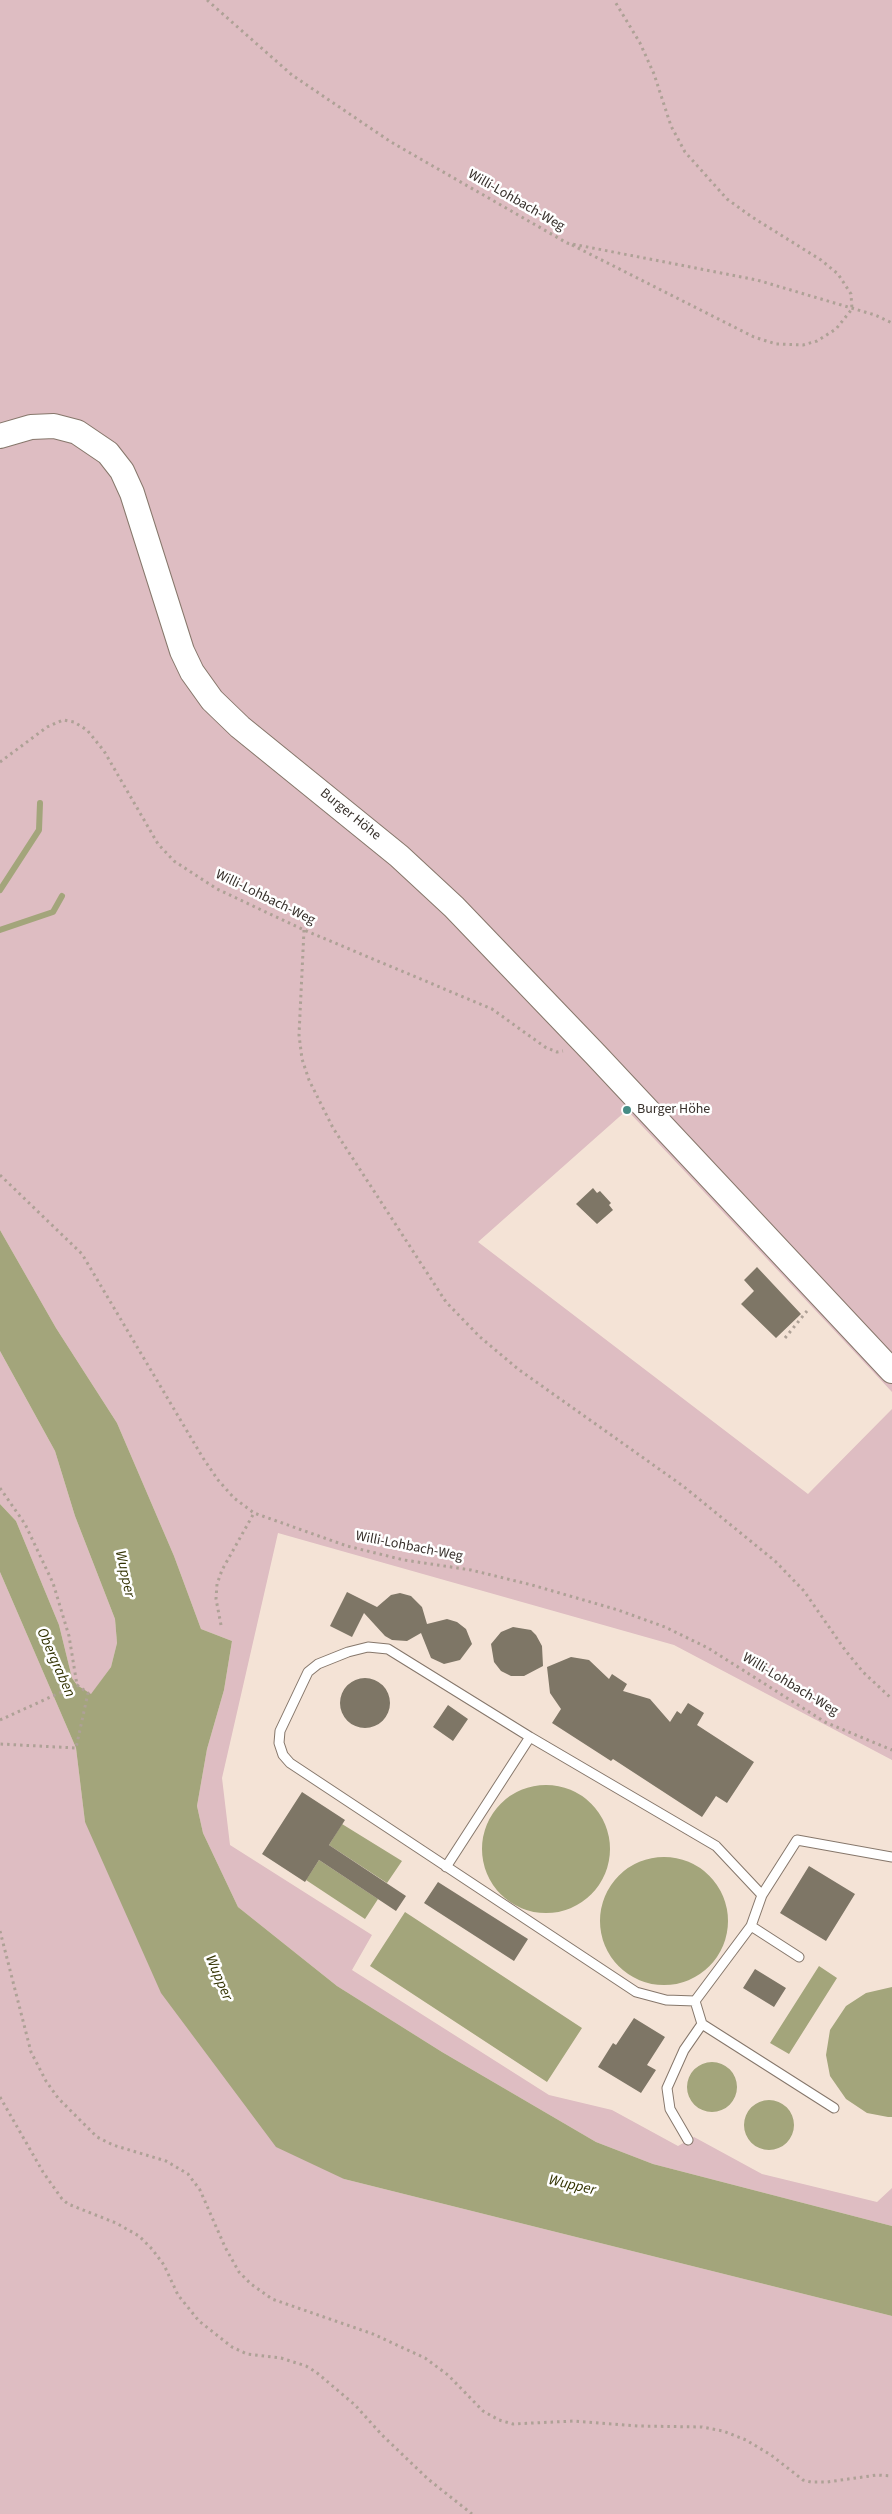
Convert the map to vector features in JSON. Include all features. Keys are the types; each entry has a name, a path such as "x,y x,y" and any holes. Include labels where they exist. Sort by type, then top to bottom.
{"main road":[{"name":"Burger Höhe","path":"0,436 31,427 54,426 77,432 108,453 122,472 132,493 177,638 192,672 206,692 240,727 419,874 582,1040 889,1363"}],"lane":[{"path":"695,2001 666,2000 636,1992 290,1763 279,1743 280,1731 308,1672 318,1664 348,1652 368,1647 388,1649 530,1737 716,1846 762,1895"},
{"path":"446,1867 530,1737"},
{"path":"695,2001 751,1926 762,1895 797,1840 892,1857"},
{"path":"751,1926 799,1957"},
{"path":"695,2001 702,2024 834,2108"},
{"path":"688,2140 670,2109 667,2088 684,2050 702,2024"}],"path":[{"name":"Willi-Lohbach-Weg","path":"207,0 292,75 391,142 567,243 757,280 892,322"},
{"path":"567,243 754,337 776,344 803,344 817,341 836,329 852,309 851,294 838,274 821,260 727,199 684,152 671,126 654,74 640,43 614,0"},
{"name":"Willi-Lohbach-Weg","path":"0,762 47,727 63,720 74,722 87,730 104,751 158,844 174,861 216,889 304,930 492,1009 545,1047 557,1052 568,1051 582,1040"},
{"path":"304,930 299,1035 302,1059 309,1080 333,1128 446,1302 480,1337 518,1369 682,1486 775,1561 804,1591 857,1665 892,1699"},
{"name":"Willi-Lohbach-Weg","path":"0,1175 82,1254 203,1458 218,1480 234,1498 254,1513 348,1546 404,1560 453,1566 523,1583 618,1610 665,1627 708,1648 825,1722 892,1750"},
{"path":"785,1338 810,1307"},
{"path":"0,1488 25,1524 53,1583 69,1636 77,1685 88,1693 76,1748 0,1744"},
{"path":"221,1625 216,1599 222,1570 254,1513"},
{"path":"0,1720 55,1697 77,1685"},
{"path":"0,1931 31,2052 36,2065 58,2098 97,2137 113,2145 166,2161 188,2174 200,2190 239,2272 251,2284 272,2299 379,2337 425,2358 448,2375 482,2411 499,2420 513,2424 574,2421 638,2426 702,2427 724,2431 746,2440 804,2480 811,2482 827,2482 877,2475 892,2476"},
{"path":"0,2097 42,2172 62,2199 68,2204 139,2236 164,2265 178,2295 199,2321 232,2347 247,2354 294,2362 316,2372 355,2405 382,2435 428,2479 472,2514"}],"shaded area":[{"path":"0,0 892,0 892,1392 627,1110 478,1242 808,1494 892,1409 892,1760 674,1645 278,1533 222,1778 230,1845 372,1935 352,1970 549,2095 612,2110 678,2146 694,2137 762,2174 877,2202 892,2188 892,2226 653,2164 596,2142 442,2052 337,1986 238,1907 203,1833 197,1806 207,1749 224,1690 232,1641 201,1629 174,1556 117,1423 56,1328 0,1230"},
{"path":"0,1351 55,1451 75,1516 115,1619 117,1643 111,1667 91,1695 77,1685 72,1678 59,1625 16,1521 0,1504"},
{"path":"0,1572 76,1748 85,1822 344,2179 892,2316 892,2514 0,2514"}],"water":[{"path":"0,1230 56,1328 117,1423 174,1556 201,1629 232,1641 224,1690 207,1749 197,1806 203,1833 238,1907 337,1986 442,2052 596,2142 653,2164 892,2226 892,2316 344,2179 276,2147 161,1993 85,1822 76,1748 0,1572 0,1504 16,1521 59,1625 72,1678 77,1685 91,1694 111,1667 117,1643 115,1619 75,1516 55,1451 0,1351"},
{"path":"546,1785 570,1790 591,1804 605,1825 610,1849 605,1873 591,1894 570,1908 546,1913 522,1908 501,1894 487,1873 482,1849 487,1825 501,1804 522,1790"},
{"path":"342,1824 402,1861 387,1883 329,1845"},
{"path":"664,1857 688,1862 709,1876 723,1897 728,1921 723,1945 709,1966 688,1980 664,1985 640,1980 619,1966 605,1945 600,1921 605,1897 619,1876 640,1862"},
{"path":"319,1860 378,1899 365,1919 306,1880"},
{"path":"405,1912 582,2028 547,2082 370,1966"},
{"path":"819,1966 837,1978 789,2054 770,2043"},
{"path":"892,1987 892,2117 888,2117 867,2113 846,2099 830,2076 826,2055 830,2030 846,2006 866,1993"},
{"path":"707,2062 717,2062 730,2069 737,2082 737,2092 730,2105 717,2112 707,2112 698,2108 691,2101 687,2092 687,2082 691,2073 698,2066"},
{"path":"764,2100 774,2100 787,2107 794,2120 794,2130 787,2143 774,2150 764,2150 755,2146 748,2139 744,2130 744,2120 748,2111 755,2104"}],"building":[{"path":"593,1188 597,1193 600,1191 611,1203 609,1205 613,1210 597,1224 576,1204"},
{"path":"757,1267 801,1314 776,1338 741,1304 754,1291 744,1280"},
{"path":"347,1592 377,1607 391,1595 400,1593 411,1596 422,1607 427,1624 447,1619 457,1622 466,1629 472,1644 460,1660 444,1664 431,1658 421,1633 407,1641 392,1640 385,1636 364,1613 352,1637 330,1626"},
{"path":"513,1627 531,1630 542,1646 543,1666 524,1676 511,1676 501,1671 494,1662 491,1644 501,1632"},
{"path":"571,1657 589,1660 609,1679 612,1674 627,1684 623,1691 650,1699 670,1722 677,1711 681,1714 688,1703 704,1713 697,1725 754,1762 727,1803 716,1796 702,1817 613,1759 611,1761 552,1723 561,1709 550,1693 547,1667"},
{"path":"360,1678 370,1678 383,1685 390,1698 390,1708 383,1721 370,1728 360,1728 351,1724 344,1717 340,1708 340,1698 344,1689 351,1682"},
{"path":"448,1705 468,1719 453,1741 433,1727"},
{"path":"302,1792 345,1820 329,1845 406,1896 396,1911 319,1860 305,1882 262,1854"},
{"path":"809,1866 855,1894 826,1941 780,1913"},
{"path":"438,1882 528,1939 514,1961 424,1903"},
{"path":"755,1969 786,1988 774,2007 743,1988"},
{"path":"634,2018 665,2037 647,2065 656,2070 641,2093 598,2067 613,2043 616,2045"}],"waterway":[{"path":"0,890 39,830 40,803"},
{"path":"0,930 53,912 62,896"}],"place":[{"name":"Burger Höhe","path":"627,1110"}],"water label":[{"name":"Wupper","path":"124,1574"},
{"name":"Obergraben","path":"55,1663"},
{"name":"Wupper","path":"218,1978"},
{"name":"Wupper","path":"572,2186"}]}
